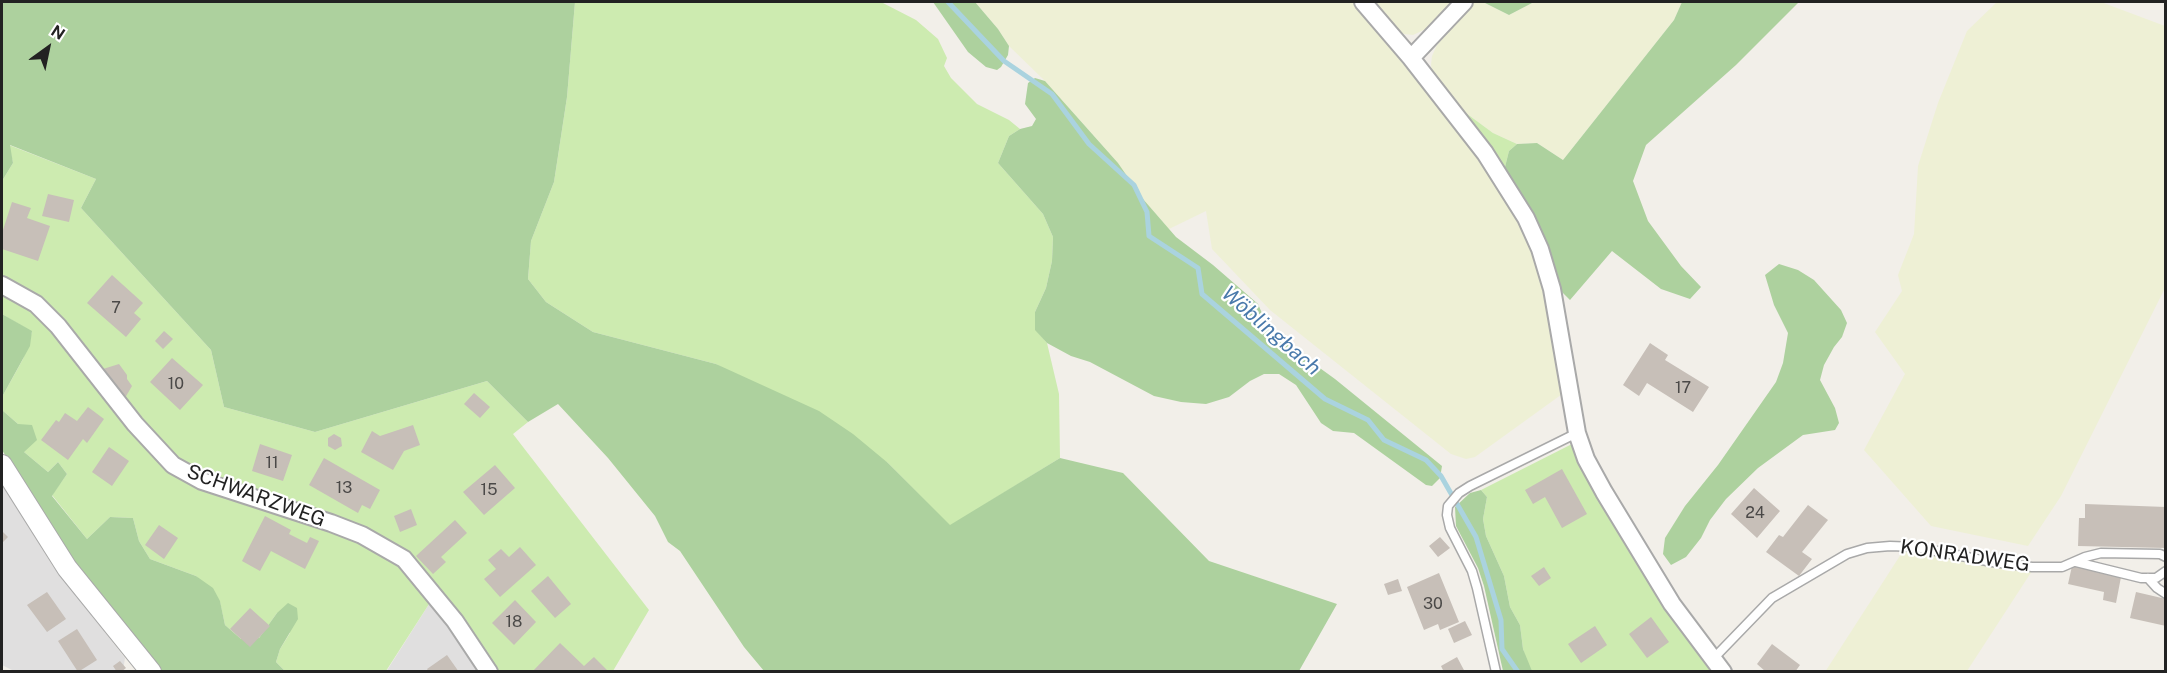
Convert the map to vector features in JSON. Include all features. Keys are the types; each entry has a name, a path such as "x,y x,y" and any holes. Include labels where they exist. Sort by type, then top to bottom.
{"street":[{"path":"1363,2 1411,58 1485,153 1526,218 1540,249 1552,289 1577,433 1586,459 1672,604 1718,665"},
{"path":"1411,58 1464,2"},
{"name":"SCHWARZWEG","path":"2,285 36,304 58,326 135,424 174,465 202,481 362,535 404,559 455,621 489,672"},
{"path":"2,465 68,568 151,672"}],"lane":[{"path":"1496,672 1477,588 1472,571 1450,528 1447,515 1448,506 1459,493 1496,472 1577,433"},
{"name":"KONRADWEG","path":"1718,665 1772,598 1847,554 1867,548 1916,547 1992,562 2032,567 2062,567 2101,553 2160,554 2166,557"},
{"name":"KONRADWEG","path":"2075,562 2148,578"},
{"path":"2148,578 2156,578 2166,571"},
{"path":"2148,578 2166,594"}],"shaded area":[{"path":"2,482 52,565 125,658 123,671 14,671 2,665"},
{"path":"431,601 481,672 386,672"}],"green space":[{"path":"2,2 575,2 567,97 554,182 531,241 528,279 546,302 593,332 716,364 819,411 853,434 888,463 950,525 1060,458 1123,473 1209,561 1337,604 1299,671 764,671 744,647 680,551 668,542 655,516 608,458 558,404 528,422 487,381 315,432 224,407 211,350 81,208 96,179 10,145 13,163 2,181"},
{"path":"575,2 881,2 916,20 938,39 947,58 944,66 951,78 977,104 1009,120 1020,129 1009,136 998,163 1043,214 1053,237 1052,261 1046,288 1035,312 1036,330 1047,343 1059,394 1060,458 950,526 888,463 716,364 593,332 546,302 528,279 531,241 554,182 567,97"},
{"path":"933,2 975,2 1009,46 1008,55 1001,67 997,70 986,67 968,52"},
{"path":"975,2 1355,2 1481,156 1521,220 1547,290 1565,392 1475,457 1466,459 1451,454 1270,310 1212,249 1206,211 1169,229 1143,199 1118,163 1045,81 1009,46"},
{"path":"1371,2 1455,2 1432,26 1413,35 1396,31"},
{"path":"1474,2 1483,2 1509,15 1534,2 1682,2 1674,20 1563,160 1537,143 1517,144 1493,133 1455,105 1433,76 1432,56 1437,45"},
{"path":"1483,2 1534,2 1509,15"},
{"path":"1682,2 1799,2 1736,65 1646,145 1633,181 1648,221 1681,266 1701,287 1690,299 1661,289 1612,251 1570,300 1557,287 1504,171 1509,151 1517,144 1537,143 1563,160 1674,20"},
{"path":"1997,2 2101,2 2165,26 2165,288 2061,496 2028,546 1931,526 1864,450 1905,374 1875,332 1902,291 1898,275 1914,234 1918,166 1938,103 1967,31"},
{"path":"1035,78 1045,81 1118,163 1143,199 1176,237 1258,304 1270,332 1335,379 1442,466 1440,478 1432,486 1426,485 1354,433 1333,431 1321,423 1296,385 1279,374 1264,374 1250,381 1229,397 1206,404 1181,402 1154,396 1090,362 1071,356 1047,343 1035,330 1035,312 1046,288 1052,261 1053,237 1043,214 998,163 1009,136 1020,129 1032,126 1036,119 1025,104 1028,83"},
{"path":"1455,105 1493,133 1517,144 1509,151 1504,171"},
{"path":"9,145 96,179 81,208 211,350 224,407 315,432 487,381 528,422 513,434 649,610 613,671 494,671 407,556 176,462 61,323 2,281 2,181 13,163"},
{"path":"1779,264 1798,270 1814,280 1841,310 1847,323 1842,337 1824,365 1820,380 1835,408 1839,423 1835,430 1803,435 1758,468 1726,499 1686,557 1671,565 1663,554 1665,538 1685,506 1718,465 1776,382 1783,363 1788,333 1774,305 1765,275"},
{"path":"2,293 31,309 53,331 169,471 200,488 359,541 399,564 431,601 386,671 285,671 276,662 280,649 290,633 277,613 259,638 241,639 225,625 220,602 196,576 150,559 139,541 133,518 110,517 87,539 52,495 67,474 58,462 48,472 24,452 18,424 2,410 2,397 23,359 32,332 2,314"},
{"path":"2,314 32,331 30,346 2,397"},
{"path":"2,410 18,424 32,425 37,440 24,452 48,472 58,462 67,474 52,496 87,539 110,517 133,518 139,541 150,559 196,576 213,588 220,601 225,625 241,639 259,638 277,613 288,603 297,608 298,619 280,649 276,662 285,671 161,671 74,563 2,450"},
{"path":"1574,443 1715,671 1532,671 1528,666 1520,625 1510,607 1504,576 1486,536 1483,519 1487,497 1481,490"},
{"path":"1481,490 1487,497 1483,519 1486,536 1504,576 1510,607 1520,625 1523,649 1532,671 1503,671 1484,586 1478,568 1456,526 1455,507 1470,493"},
{"path":"1903,551 2032,571 1967,671 1825,672"}],"building":[{"path":"48,194 74,200 69,222 42,216"},
{"path":"12,202 31,208 27,218 50,226 38,261 2,249 2,233"},
{"path":"112,275 143,303 134,313 141,319 126,337 87,303"},
{"path":"164,331 173,339 163,349 155,341"},
{"path":"1650,343 1668,355 1665,360 1709,387 1693,412 1647,383 1639,396 1623,385"},
{"path":"172,358 203,385 180,410 150,382"},
{"path":"119,364 132,386 125,398 103,369"},
{"path":"474,393 490,407 480,418 464,404"},
{"path":"88,407 104,419 87,443 83,439 68,460 41,440 56,420 59,422 65,413 77,421"},
{"path":"413,425 420,445 404,451 393,470 361,452 372,431 380,436"},
{"path":"334,434 341,438 342,446 335,450 328,446 328,438"},
{"path":"260,444 292,455 283,481 252,471"},
{"path":"109,447 129,461 112,486 92,472"},
{"path":"324,458 380,490 370,509 362,505 358,513 309,485"},
{"path":"495,465 515,488 484,515 463,492"},
{"path":"1562,469 1587,514 1562,528 1545,497 1533,504 1525,490"},
{"path":"1754,488 1780,511 1757,538 1731,514"},
{"path":"2085,504 2166,507 2166,548 2078,546 2079,518 2085,518"},
{"path":"1808,505 1828,520 1802,552 1812,559 1799,576 1766,552 1779,535 1783,537"},
{"path":"411,509 417,525 400,532 394,516"},
{"path":"265,516 291,530 289,534 307,543 310,537 319,541 305,569 271,551 260,571 242,561"},
{"path":"455,520 467,533 441,557 446,562 433,574 416,556"},
{"path":"159,525 178,538 164,559 145,545"},
{"path":"2,531 8,537 2,543"},
{"path":"1440,537 1450,548 1438,557 1429,546"},
{"path":"520,547 536,565 500,597 484,579 496,569 488,560 501,549 509,557"},
{"path":"2072,566 2121,577 2116,603 2103,600 2104,592 2068,584"},
{"path":"1544,567 1551,578 1539,586 1531,576"},
{"path":"1439,573 1459,622 1440,630 1438,624 1424,630 1407,587"},
{"path":"548,576 571,604 555,618 531,591"},
{"path":"1398,579 1402,591 1388,595 1384,584"},
{"path":"47,592 66,619 47,632 27,605"},
{"path":"2136,592 2166,599 2166,626 2130,618"},
{"path":"515,600 536,622 514,645 492,623"},
{"path":"250,608 270,626 250,647 230,629"},
{"path":"1651,617 1669,642 1647,658 1629,634"},
{"path":"1465,621 1472,635 1454,643 1448,629"},
{"path":"1595,626 1607,645 1581,663 1568,644"},
{"path":"77,629 97,660 78,672 58,641"},
{"path":"560,643 584,666 594,657 609,672 532,672"},
{"path":"1772,644 1800,665 1795,672 1766,672 1757,664"},
{"path":"447,655 459,672 429,672 427,669"},
{"path":"1457,657 1465,672 1444,672 1441,666"},
{"path":"120,661 126,668 117,672 113,666"}],"waterway":[{"name":"Wöblingbach","path":"948,2 1004,61 1052,94 1089,144 1134,185 1147,212 1149,236 1198,268 1202,294 1325,399 1368,420 1384,440 1426,460 1441,476 1476,537 1501,620 1502,649 1518,672"}]}
